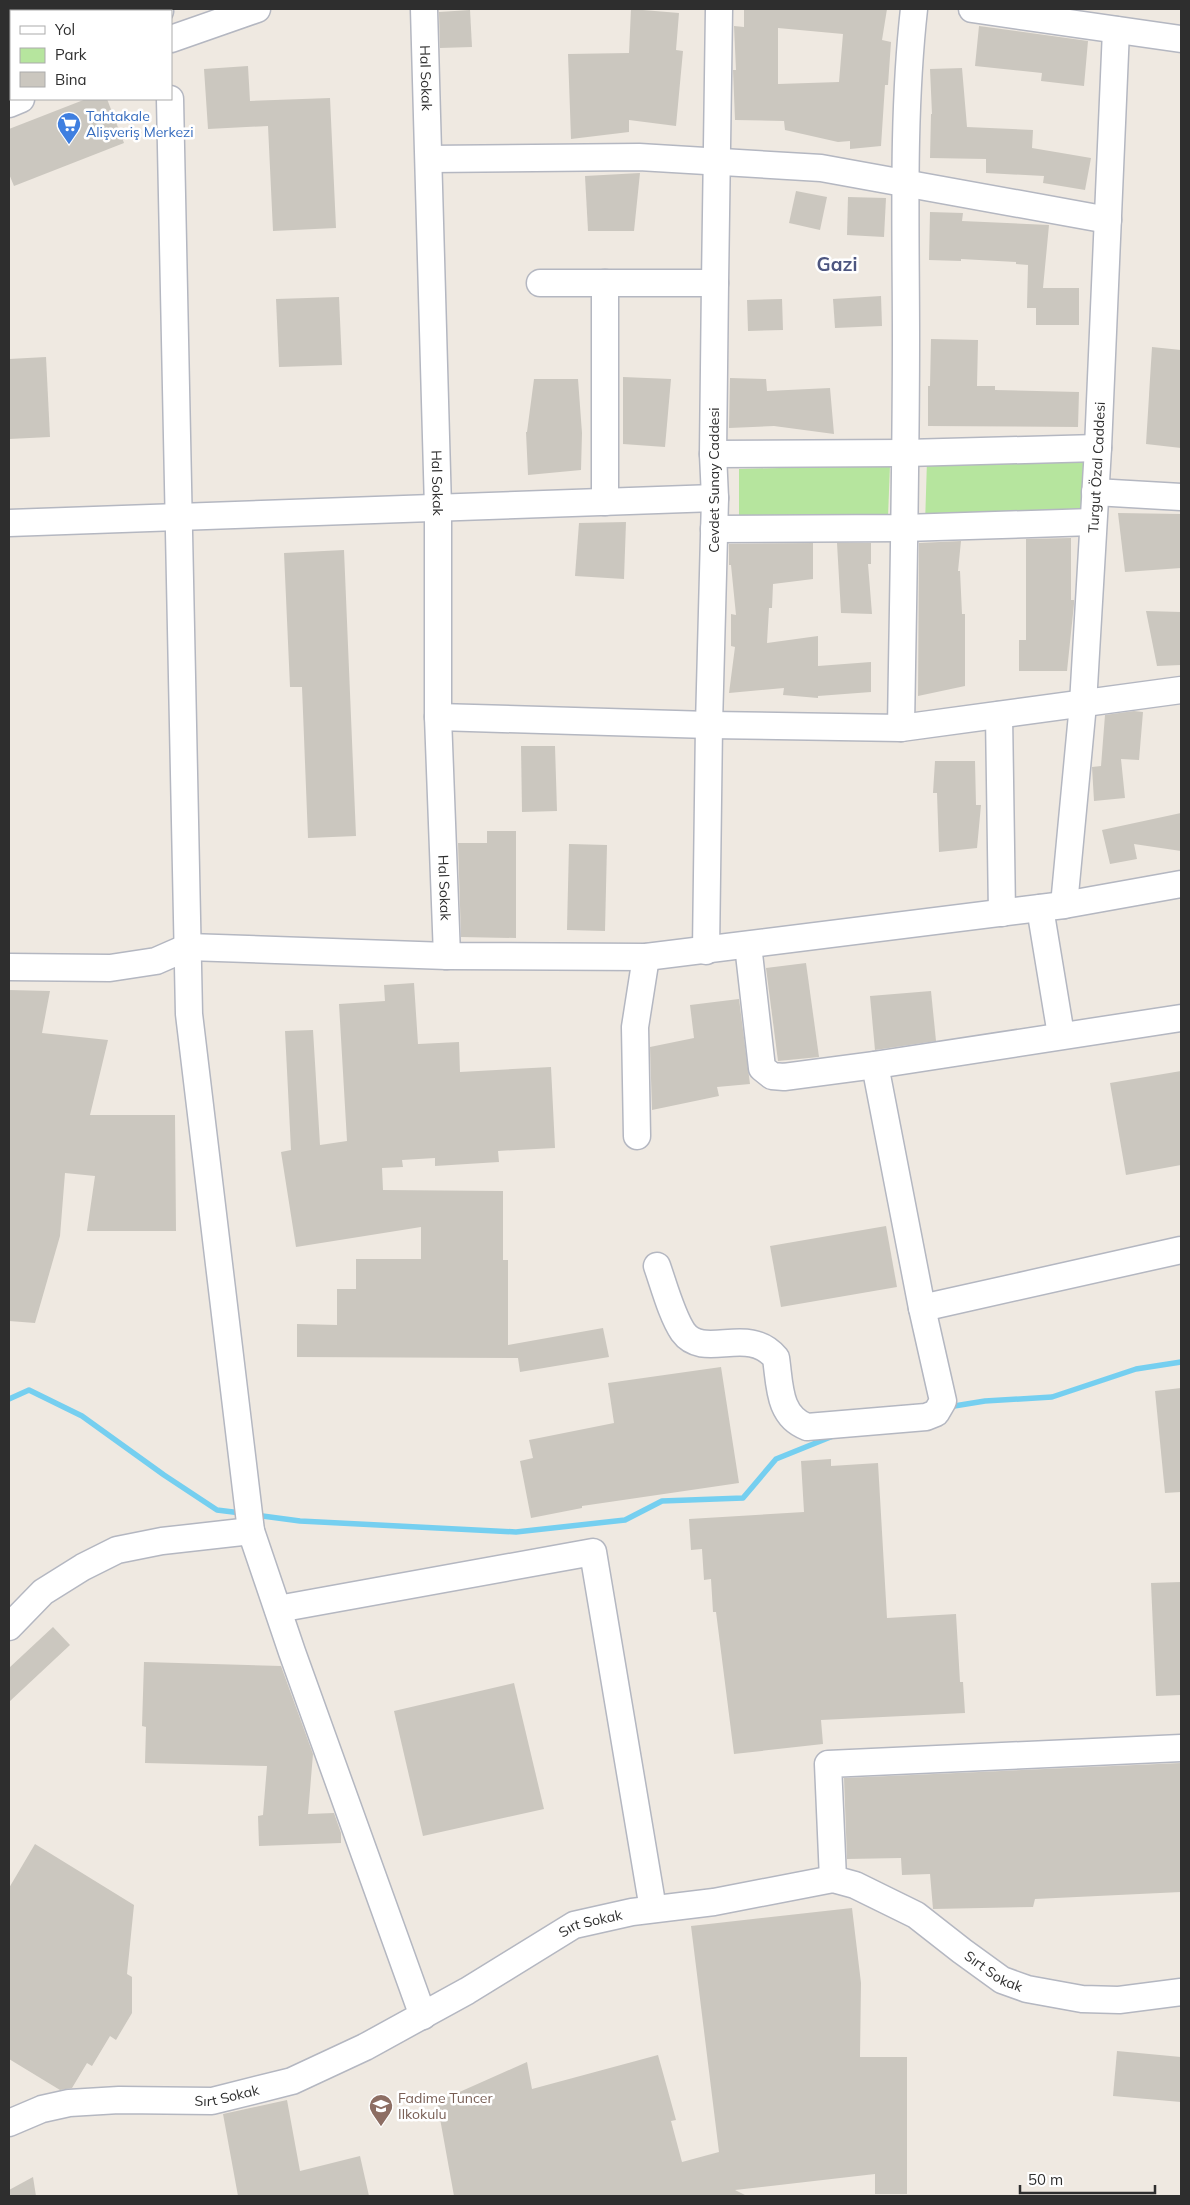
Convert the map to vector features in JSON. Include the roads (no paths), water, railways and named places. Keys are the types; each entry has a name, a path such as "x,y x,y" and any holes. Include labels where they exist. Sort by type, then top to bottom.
{"street":[{"path":"172,39 257,9"},
{"name":"Hal Sokak","path":"424,9 438,508 438,717 447,956"},
{"name":"Cevdet Sunay Caddesi","path":"706,951 708,725 715,498 713,454 719,9"},
{"path":"900,728 906,453 906,182 910,50 914,9"},
{"path":"972,9 1181,39"},
{"name":"Turgut Özal Caddesi","path":"1061,1035 1052,906 1083,704 1098,448 1116,30"},
{"path":"170,100 189,1014 252,1531 423,2016"},
{"path":"429,159 639,157 821,168 1108,220"},
{"path":"540,283 715,283"},
{"path":"605,283 605,502"},
{"path":"713,454 906,453 1098,448"},
{"path":"1095,492 1181,497"},
{"path":"9,523 715,498"},
{"path":"714,529 904,528 1093,522"},
{"path":"438,717 708,725 900,728 1181,690"},
{"path":"999,714 1002,913"},
{"path":"9,967 110,968 156,961 188,947 447,956 646,957 1002,913 1181,884"},
{"path":"748,945 762,1068 772,1076 784,1077 876,1065 1181,1018"},
{"path":"637,1136 635,1027 646,957"},
{"path":"657,1266 679,1323 688,1337 703,1344 751,1343 766,1348 776,1358 783,1404 792,1420 807,1427 926,1417 936,1413 943,1401 922,1308 876,1065"},
{"path":"922,1308 1181,1250"},
{"path":"9,1627 43,1592 83,1567 117,1550 162,1541 252,1531"},
{"path":"278,1609 593,1552 653,1909"},
{"path":"833,1879 828,1764 1181,1748"},
{"name":"Sırt Sokak","path":"9,2123 42,2109 69,2103 119,2100 212,2101 292,2081 331,2064 423,2016 574,1926 632,1912 714,1902 833,1879 855,1885 916,1914 1002,1980 1027,1989 1082,1999 1120,2000 1181,1992"}],"waterway":[{"path":"948,1407 985,1401 1052,1397 1136,1369 1181,1362"},
{"path":"9,1399 29,1390 82,1416 164,1475 217,1510 241,1513"},
{"path":"255,1515 300,1521 516,1532 625,1520 662,1501 743,1498 776,1459 833,1436"}],"place":[{"name":"Tahtakale Alişveriş Merkezi","path":"69,145"},
{"name":"Fadime Tuncer Ilkokulu","path":"381,2127"}],"district":[{"name":"Gazi","path":"837,264"}]}
